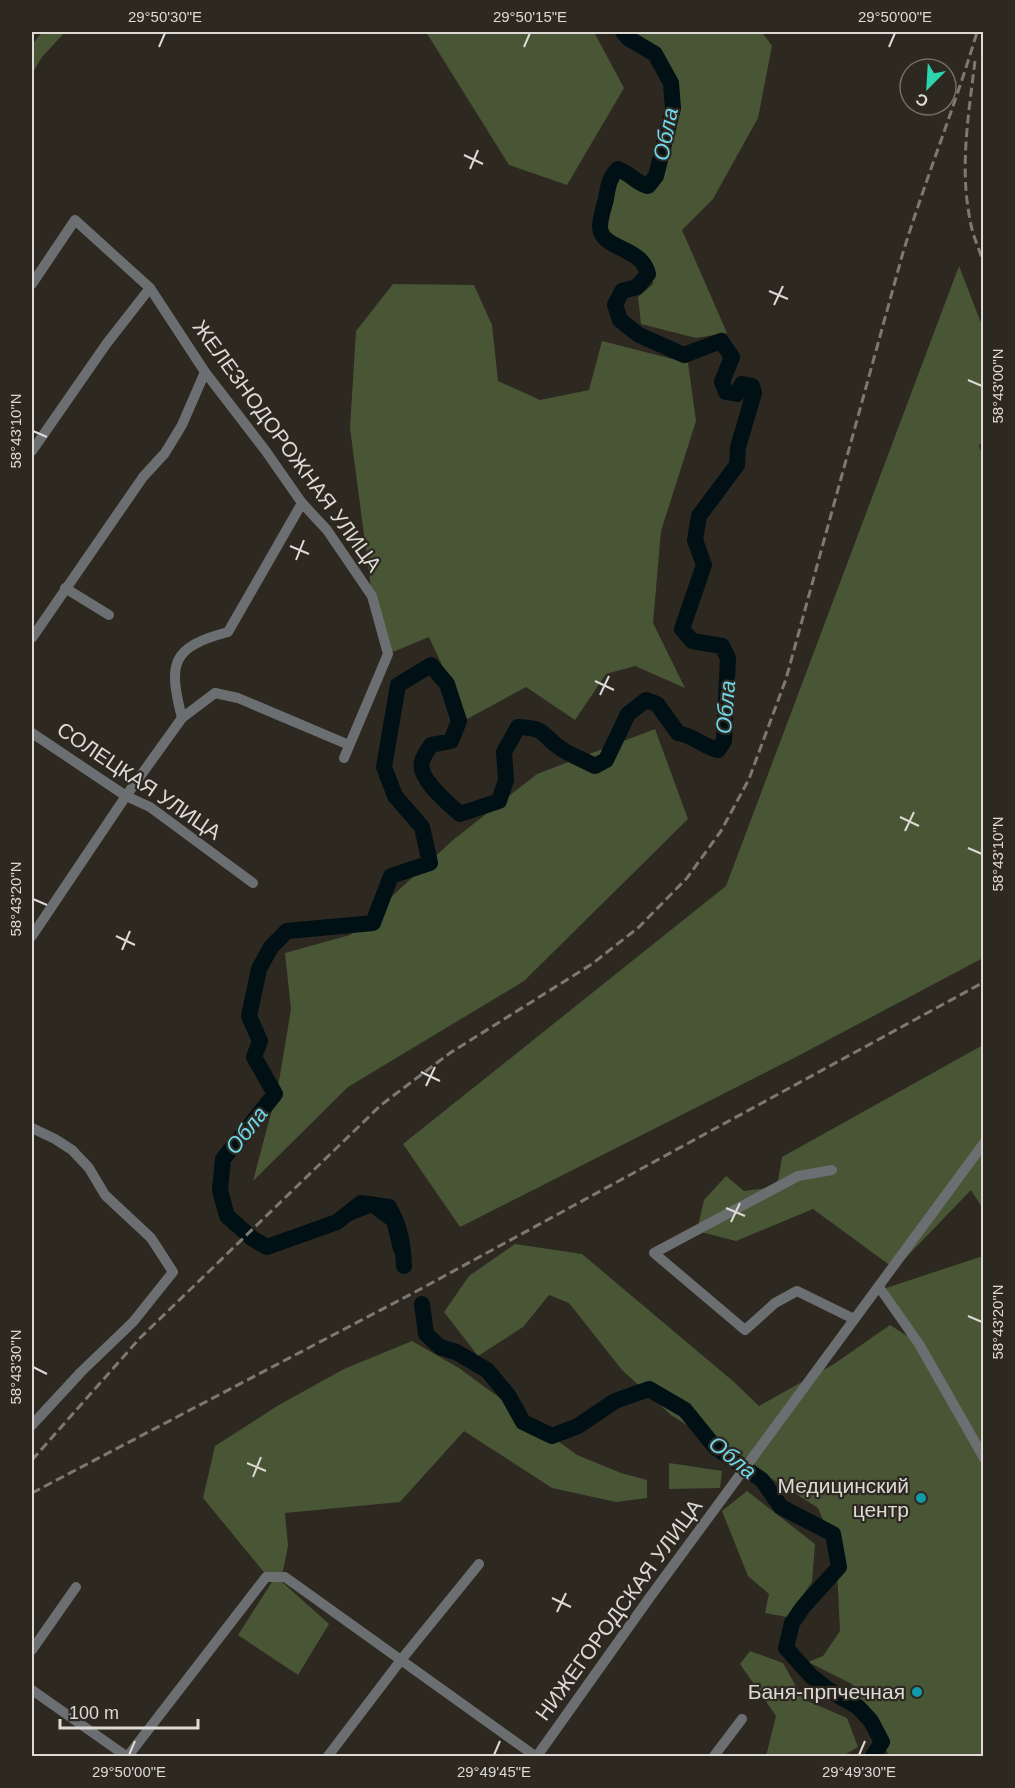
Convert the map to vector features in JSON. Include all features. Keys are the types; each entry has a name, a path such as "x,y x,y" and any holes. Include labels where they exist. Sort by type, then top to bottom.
{"street":[{"name":"ЖЕЛЕЗНОДОРОЖНАЯ УЛИЦА","path":"32,284 75,220 150,288 205,372 265,450 302,503 327,530 372,596 388,654 344,758"},
{"path":"32,451 107,344 150,288"},
{"path":"32,638 143,477 165,453 182,425 205,372"},
{"path":"182,718 174,688 174,670 187,647 202,639 228,632 302,503"},
{"path":"65,588 109,615"},
{"path":"32,936 126,796 182,718 215,693 238,698 349,745"},
{"name":"СОЛЕЦКАЯ УЛИЦА","path":"32,733 126,796 150,807 253,883"},
{"path":"32,1128 56,1139 72,1150 89,1168 105,1195 151,1239 173,1272 133,1322 81,1372 32,1425"},
{"path":"832,1170 798,1176 654,1253 745,1330 775,1303 797,1291 854,1319 934,1207 984,1143"},
{"path":"879,1287 919,1344 984,1458"},
{"name":"НИЖЕГОРОДСКАЯ УЛИЦА","path":"536,1756 854,1319"},
{"path":"330,1756 401,1660 479,1564"},
{"path":"32,1689 127,1756 266,1577 285,1577 536,1756"},
{"path":"32,1650 76,1587"},
{"path":"714,1756 742,1719"}],"green space":[{"path":"42,32 65,32 42,57 32,74 32,45"},
{"path":"426,32 594,32 624,88 567,185 509,165"},
{"path":"628,32 762,32 772,46 758,118 713,199 682,230 727,333 696,338 641,324 638,297 653,284 649,262 631,246 607,235 604,227 615,177 619,174 639,187 650,190 660,178 677,108 676,81 659,51"},
{"path":"959,266 983,328 984,440 979,445 984,462 983,958 796,1057 460,1227 403,1144 726,886"},
{"path":"393,284 474,285 492,325 498,381 540,400 589,390 602,341 688,363 696,421 661,531 653,623 685,688 635,666 606,674 575,720 526,687 467,719 429,637 388,654 372,596 350,428 356,331"},
{"path":"655,729 688,819 524,981 348,1087 253,1181 278,1087 291,1009 285,953 350,935 453,840 537,774"},
{"path":"983,1045 983,1209 971,1190 895,1269 813,1209 736,1241 697,1231 704,1200 726,1176 744,1191 777,1187 782,1157"},
{"path":"515,1244 582,1254 734,1382 759,1406 834,1364 890,1325 918,1343 886,1288 983,1256 983,1756 890,1756 873,1731 852,1684 808,1662 823,1656 840,1631 836,1550 818,1508 671,1415 622,1370 569,1303 549,1295 523,1327 478,1356 444,1312 469,1276"},
{"path":"412,1341 459,1368 577,1455 621,1473 647,1480 647,1498 616,1502 552,1488 464,1431 400,1502 285,1513 288,1546 281,1581 329,1624 298,1675 238,1635 272,1582 203,1498 215,1446 279,1405 344,1369"},
{"path":"669,1463 722,1471 720,1488 669,1489"},
{"path":"747,1491 815,1544 812,1582 787,1617 765,1613 769,1594 748,1576 722,1511"},
{"path":"750,1651 783,1663 803,1699 847,1718 858,1747 843,1756 766,1756 776,1716 740,1664"}],"shaded area":[{"path":"361,1203 389,1207 400,1235 404,1266 400,1265 393,1250 387,1225 371,1213 265,1255 267,1247 337,1222"}],"waterway":[{"name":"Обла","path":"404,1266 400,1235 389,1207 361,1203 337,1222 267,1247 253,1239 227,1216 220,1190 223,1159 275,1094 254,1057 260,1041 249,1016 259,969 271,947 287,931 373,923 391,876 430,863 422,827 395,796 384,767 398,685 431,665 447,684 459,721 451,741 431,745 423,758 422,768 429,783 460,814 499,801 506,780 504,752 518,727 539,730 564,751 595,766 606,760 628,714 646,700 657,704 678,733 718,750 724,741 728,658 722,646 692,641 682,629 704,565 695,540 699,516 737,465 738,447 754,393 752,386 742,384 737,394 726,392 722,382 732,357 721,341 684,355 639,335 620,320 615,305 622,291 637,287 648,274 638,258 614,245 602,234 600,224 608,186 618,169 648,186 656,176 673,108 671,83 655,54 628,38 623,32"},
{"name":"Обла","path":"422,1304 426,1334 440,1347 456,1352 487,1370 508,1395 523,1422 552,1436 578,1426 615,1401 649,1389 685,1410 715,1447 762,1480 781,1507 833,1534 839,1567 803,1607 792,1623 786,1648 811,1676 858,1707 871,1721 882,1742 873,1756"}],"railway":[{"path":"32,1460 140,1338 381,1105 450,1053 592,964 639,927 687,878 721,831 749,779 786,679 902,256 977,32"},
{"path":"975,61 966,138 965,176 970,220 984,263"},
{"path":"32,1493 415,1292 984,982"}],"place":[{"name":"Медицинский центр","path":"921,1498"},
{"name":"Баня-прпчечная","path":"917,1692"}]}
